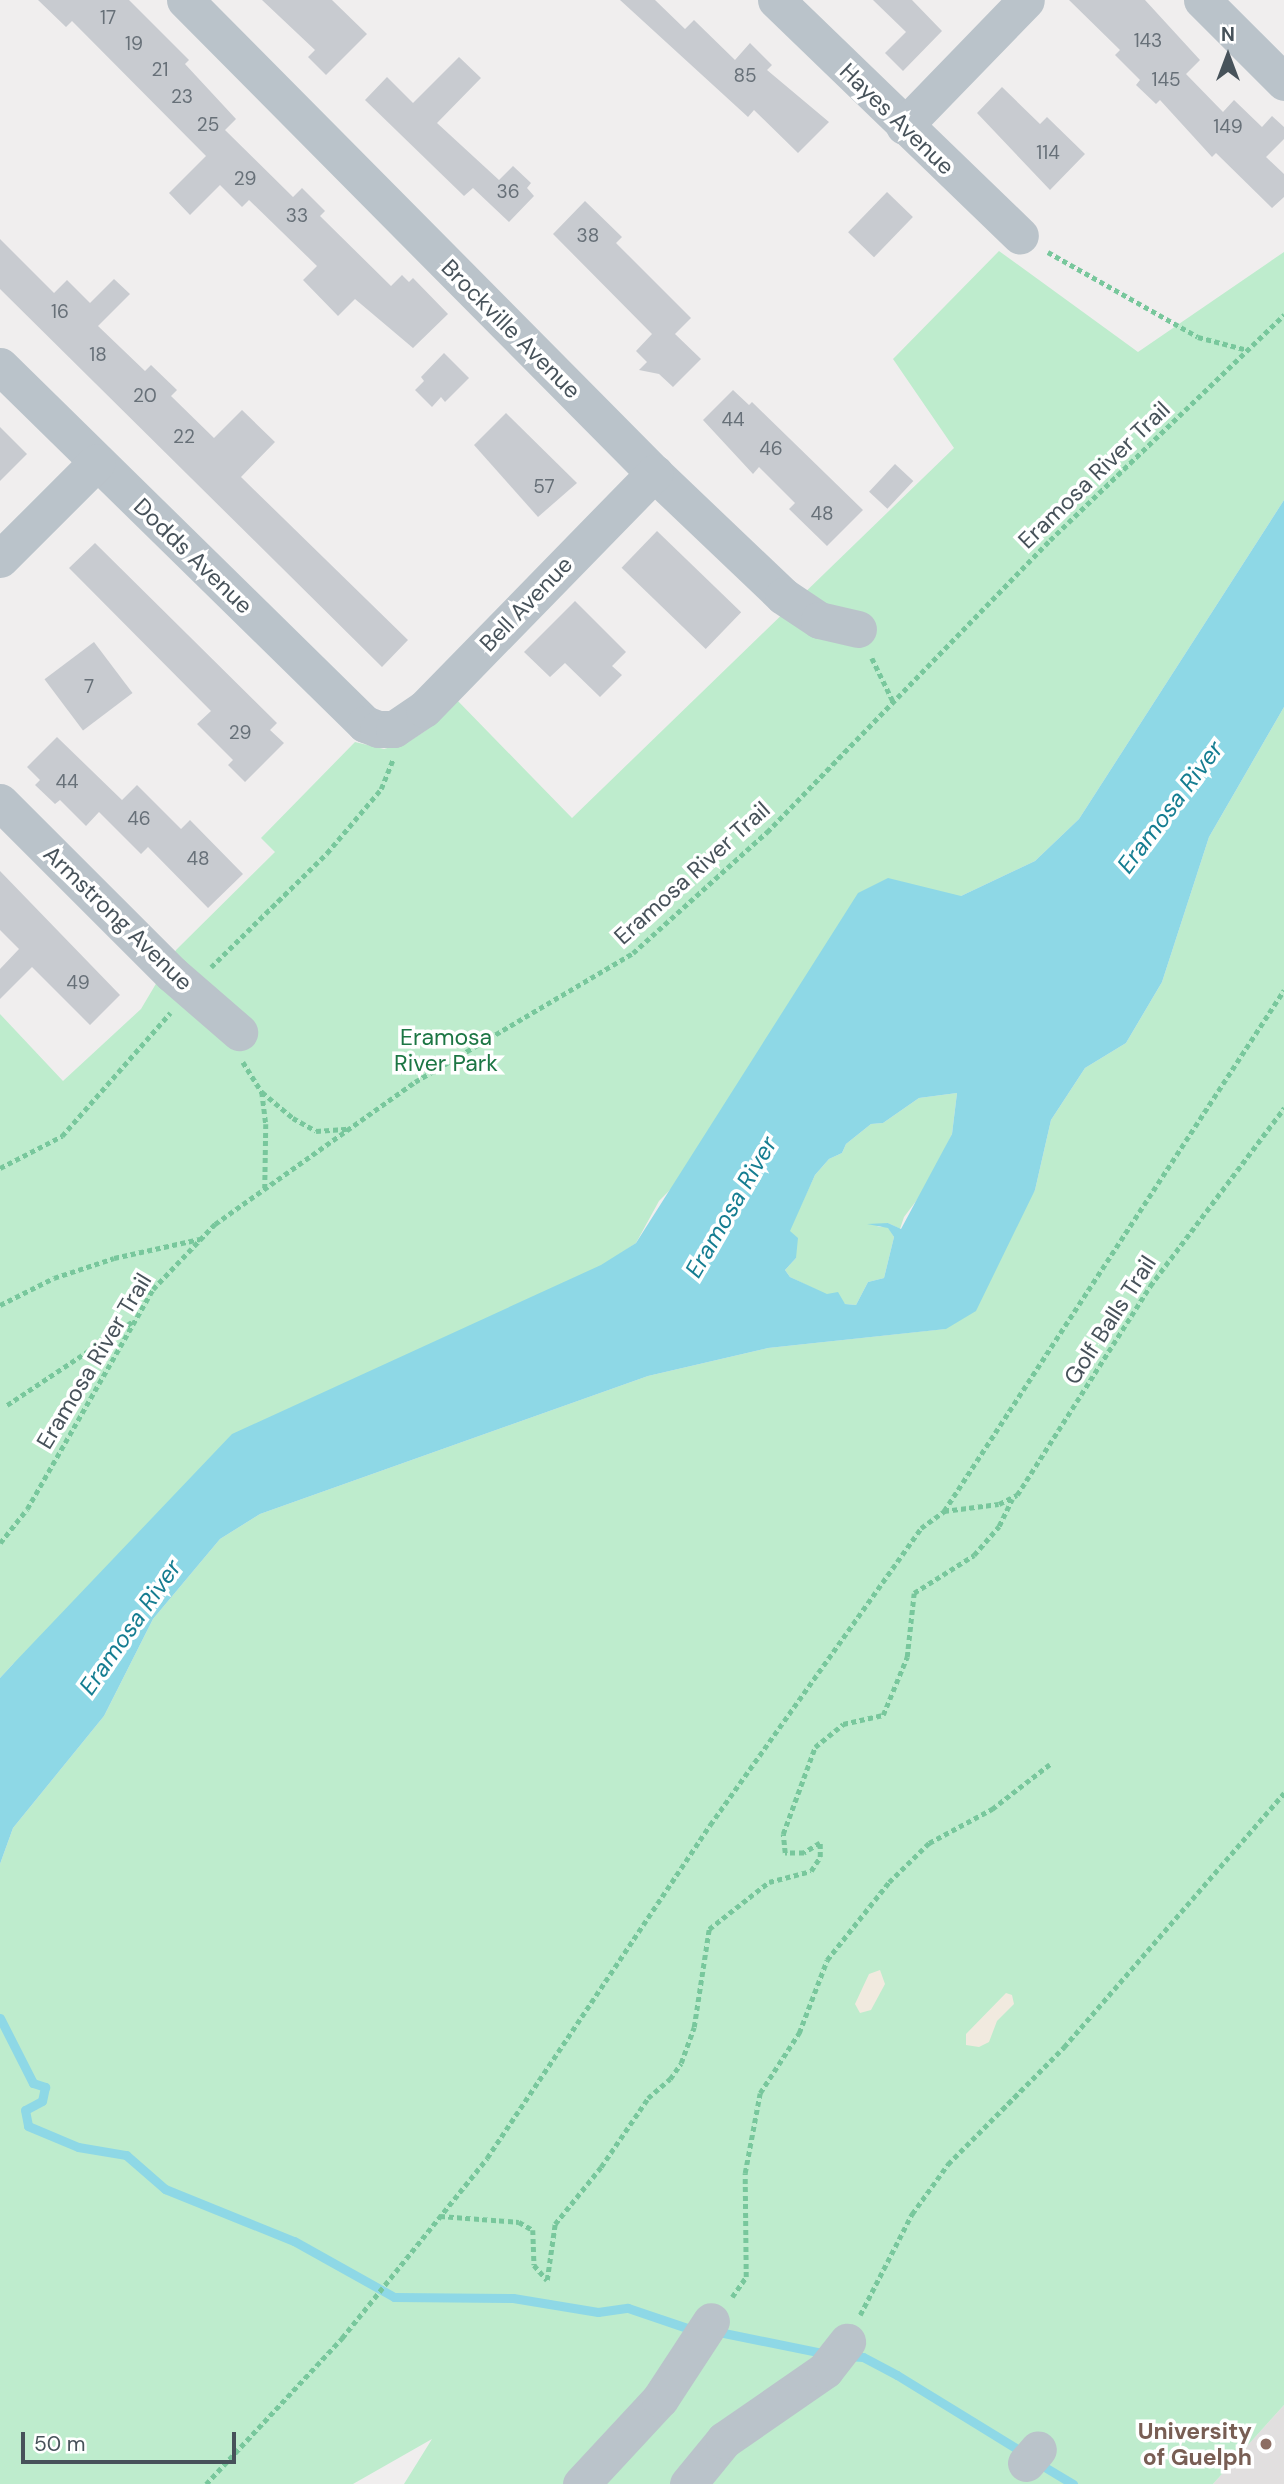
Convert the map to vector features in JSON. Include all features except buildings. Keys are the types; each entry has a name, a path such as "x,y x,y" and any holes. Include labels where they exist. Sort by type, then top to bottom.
{"street":[{"name":"Brockville Avenue","path":"184,0 654,473 783,596 819,621 858,629"},
{"name":"Hayes Avenue","path":"776,0 1020,236"},
{"path":"904,126 1027,0"},
{"path":"1202,0 1284,82"},
{"name":"Dodds Avenue","path":"0,366 365,724 394,729"},
{"path":"0,559 97,462"},
{"name":"Bell Avenue","path":"394,729 424,709 654,473"},
{"name":"Armstrong Avenue","path":"0,802 190,990 239,1032"},
{"path":"581,2484 660,2399 705,2331"},
{"path":"688,2484 733,2432 812,2379 841,2350"}],"path":[{"path":"1020,236 1198,337 1248,350"},
{"name":"Eramosa River Trail","path":"0,1543 27,1509 153,1289 201,1238 415,1082 633,953 767,832 1050,540 1284,315"},
{"path":"858,629 894,701"},
{"path":"0,1168 62,1136 246,928 327,853 381,789 394,758 394,729"},
{"path":"206,2484 369,2305 486,2158 710,1825 921,1528 944,1511 1284,990"},
{"path":"239,1032 236,1051 262,1092 316,1131 349,1129"},
{"path":"262,1092 267,1124 265,1189"},
{"name":"Golf Balls Trail","path":"440,2216 519,2222 533,2230 534,2265 547,2280 555,2224 601,2167 648,2098 670,2079 681,2063 694,2026 709,1929 769,1882 811,1871 820,1857 820,1843 804,1853 785,1853 783,1833 815,1747 843,1724 883,1715 907,1657 914,1593 974,1555 999,1526 1012,1499 1150,1286 1284,1108"},
{"path":"0,1305 54,1278 114,1258 201,1238"},
{"path":"7,1405 133,1321"},
{"path":"944,1511 1012,1499"},
{"path":"705,2331 746,2277 745,2173 760,2093 799,2033 827,1960 889,1882 929,1843 992,1809 1050,1764"},
{"path":"841,2350 912,2214 948,2164 1064,2047 1284,1793"}],"shaded area":[{"name":"University of Guelph","path":"1284,2405 1284,2484 1213,2484"}],"green space":[{"name":"Eramosa River Park","path":"999,251 1138,352 1284,252 1284,500 1079,819 1035,861 961,896 659,1201 636,1243 13,1664 0,1678 0,1014 63,1081 141,1009 176,950 275,852 261,838 355,742 384,749 408,742 425,731 455,698 572,818 954,448 893,359"},
{"path":"1284,707 1284,2405 1213,2484 404,2484 432,2439 353,2484 0,2484 0,1864 13,1828 104,1716 153,1619 220,1539 260,1514 648,1376 768,1348 945,1329 1035,1190 1051,1120 1085,1068 1126,1043 1162,982 1209,837"},
{"path":"957,1093 952,1134 926,1188 904,1217 900,1229 888,1223 877,1227 888,1227 894,1237 884,1278 868,1282 856,1305 845,1304 790,1277 785,1270 796,1258 789,1231 815,1175 829,1159 842,1153 846,1144 871,1124 883,1123 919,1098"}],"sand":[{"path":"880,1970 885,1984 871,2010 860,2013 855,2004 869,1974"},
{"path":"1006,1993 1012,1995 1014,2004 997,2021 989,2042 979,2047 966,2045 966,2034"}],"water":[{"name":"Eramosa River","path":"1284,500 1284,707 1209,837 1162,982 1126,1043 1085,1068 1051,1120 1035,1190 976,1311 946,1329 768,1348 648,1376 260,1514 220,1539 153,1619 104,1716 13,1828 0,1864 0,1678 232,1434 601,1265 636,1243 858,893 888,878 961,896 1035,861 1079,819","holes":["957,1093 952,1134 901,1229 888,1223 867,1224 888,1228 894,1237 884,1278 868,1282 856,1305 845,1304 838,1292 827,1294 790,1277 785,1270 796,1258 798,1238 790,1231 815,1175 829,1159 842,1153 846,1144 871,1124 883,1123 919,1098"]}],"waterway":[{"path":"0,2018 33,2083 45,2087 42,2101 25,2110 28,2126 78,2147 126,2155 165,2189 294,2241 394,2297 513,2298 598,2312 628,2308 693,2330"},
{"path":"714,2331 827,2354"},
{"path":"848,2356 863,2357 897,2375 1024,2453"},
{"path":"1038,2463 1073,2484"}],"place":[{"name":"University of Guelph","path":"1266,2444"}]}
